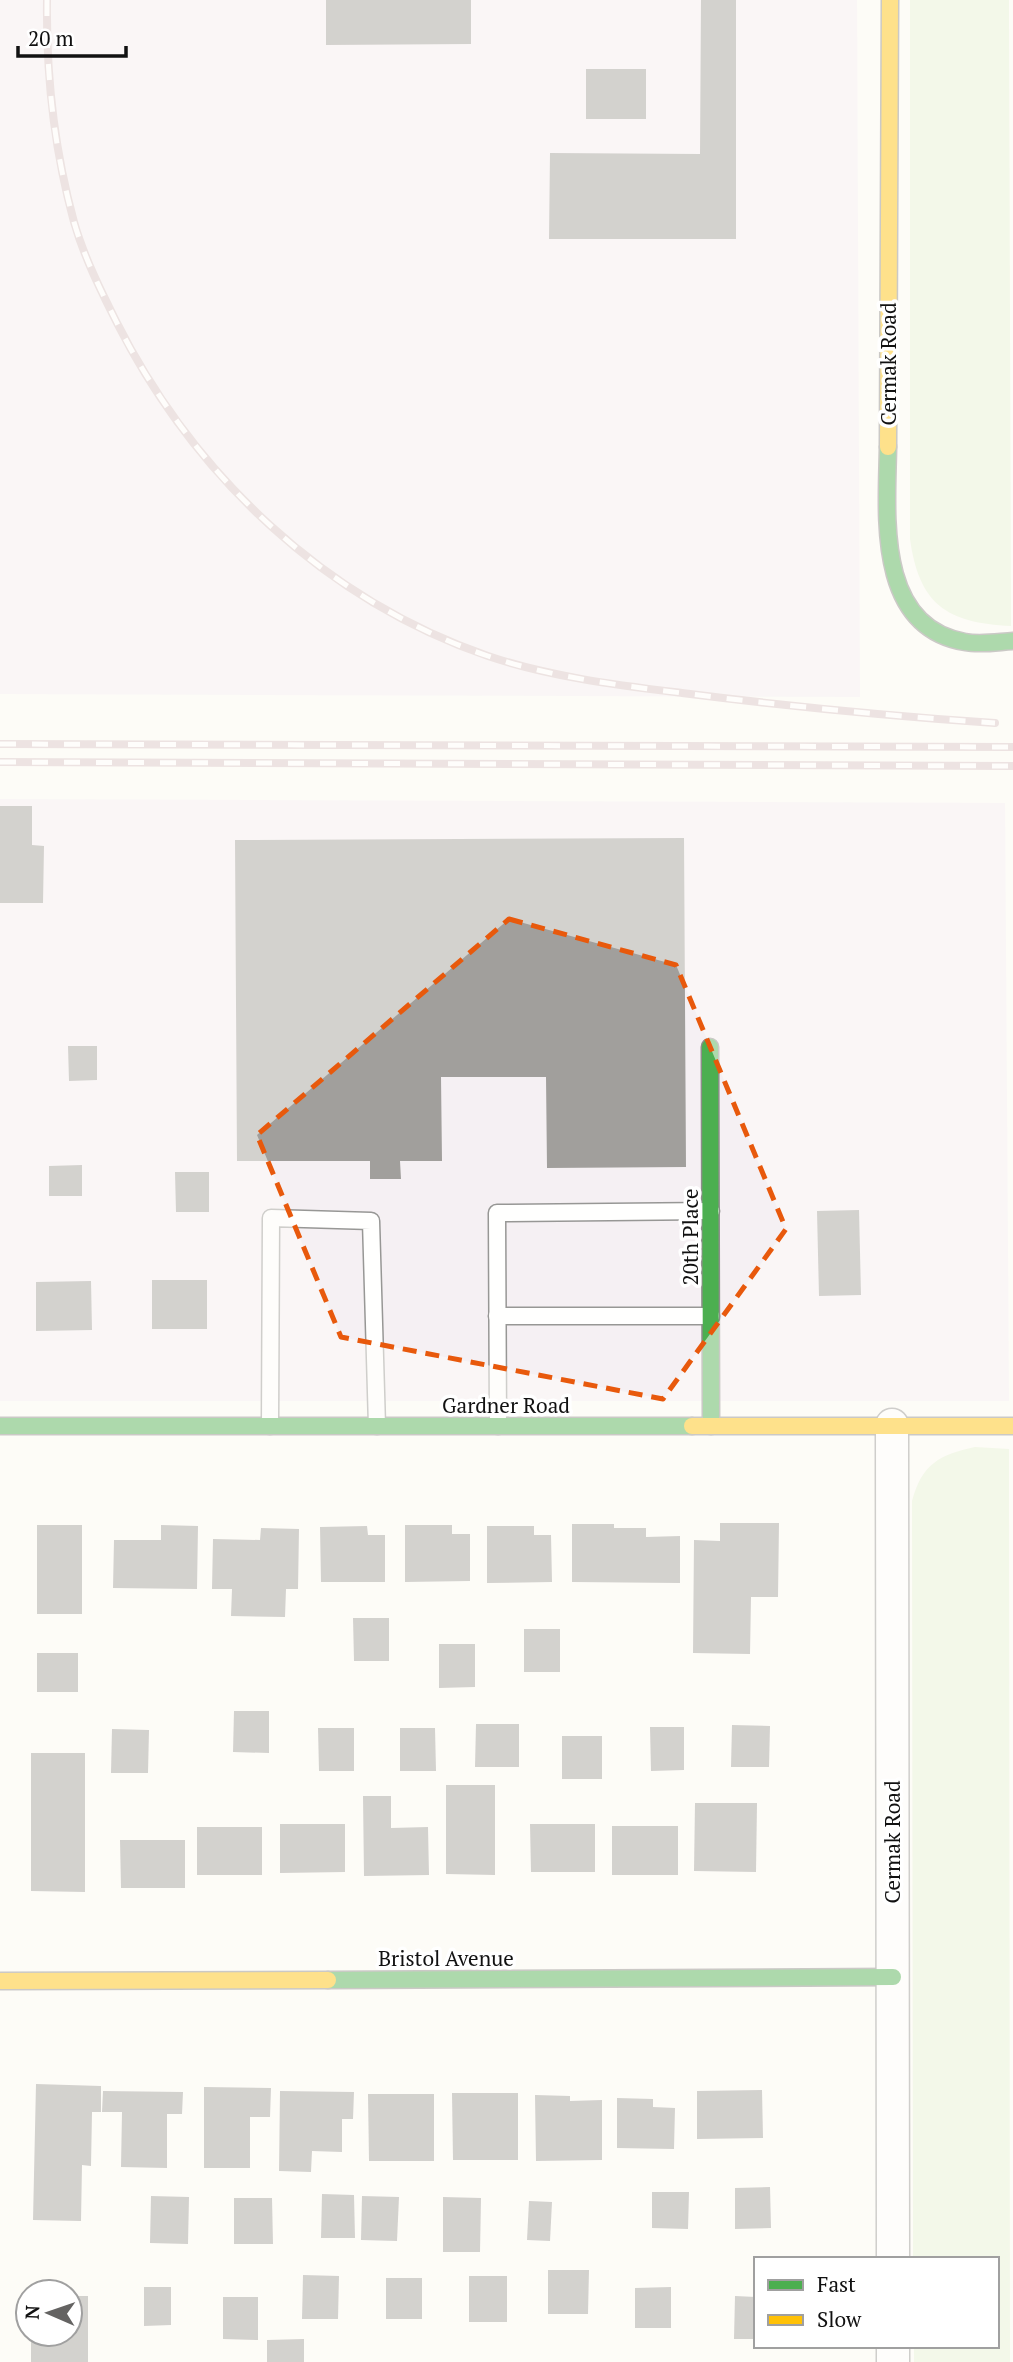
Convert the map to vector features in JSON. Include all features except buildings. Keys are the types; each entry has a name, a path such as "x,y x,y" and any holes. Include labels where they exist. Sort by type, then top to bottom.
{"street":[{"name":"Cermak Road","path":"890,0 887,537 891,569 899,594 926,625 963,642 1013,641"},
{"name":"20th Place","path":"710,1047 711,1426"},
{"name":"Cermak Road","path":"892,1425 893,2257"},
{"name":"Gardner Road","path":"0,1426 1013,1426"},
{"name":"Bristol Avenue","path":"0,1981 892,1977"}],"lane":[{"path":"498,1426 497,1213 711,1211"},
{"path":"270,1426 271,1218 371,1221 377,1426"},
{"path":"497,1316 711,1316"}],"highlighted area":[{"path":"509,919 676,965 786,1229 663,1399 341,1337 257,1135"}],"shaded area":[{"path":"0,0 857,0 860,697 0,694"},
{"path":"0,799 1005,803 1009,1401 0,1401"}],"green space":[{"path":"910,0 1009,0 1011,626 969,620 940,606 920,580 910,539"},
{"path":"975,1447 1009,1449 1010,2362 914,2362 914,2348 999,2348 999,2257 913,2257 912,1501 927,1470 951,1454"}],"railway":[{"path":"47,0 50,84 61,167 78,235 105,299 148,379 185,431 225,480 270,526 319,566 372,602 428,632 488,656 535,670 721,698 995,723"},
{"path":"0,744 1013,747"},
{"path":"0,762 1013,766"}],"traffic: fast":[{"path":"888,447 888,534 892,564 901,591 915,615 936,632 965,642 1013,641"},
{"path":"710,1047 711,1426"},
{"path":"0,1426 692,1426"},
{"path":"328,1980 893,1977"}],"traffic: slow":[{"path":"888,447 890,0"},
{"path":"692,1426 1013,1426"},
{"path":"0,1981 328,1980"}]}
